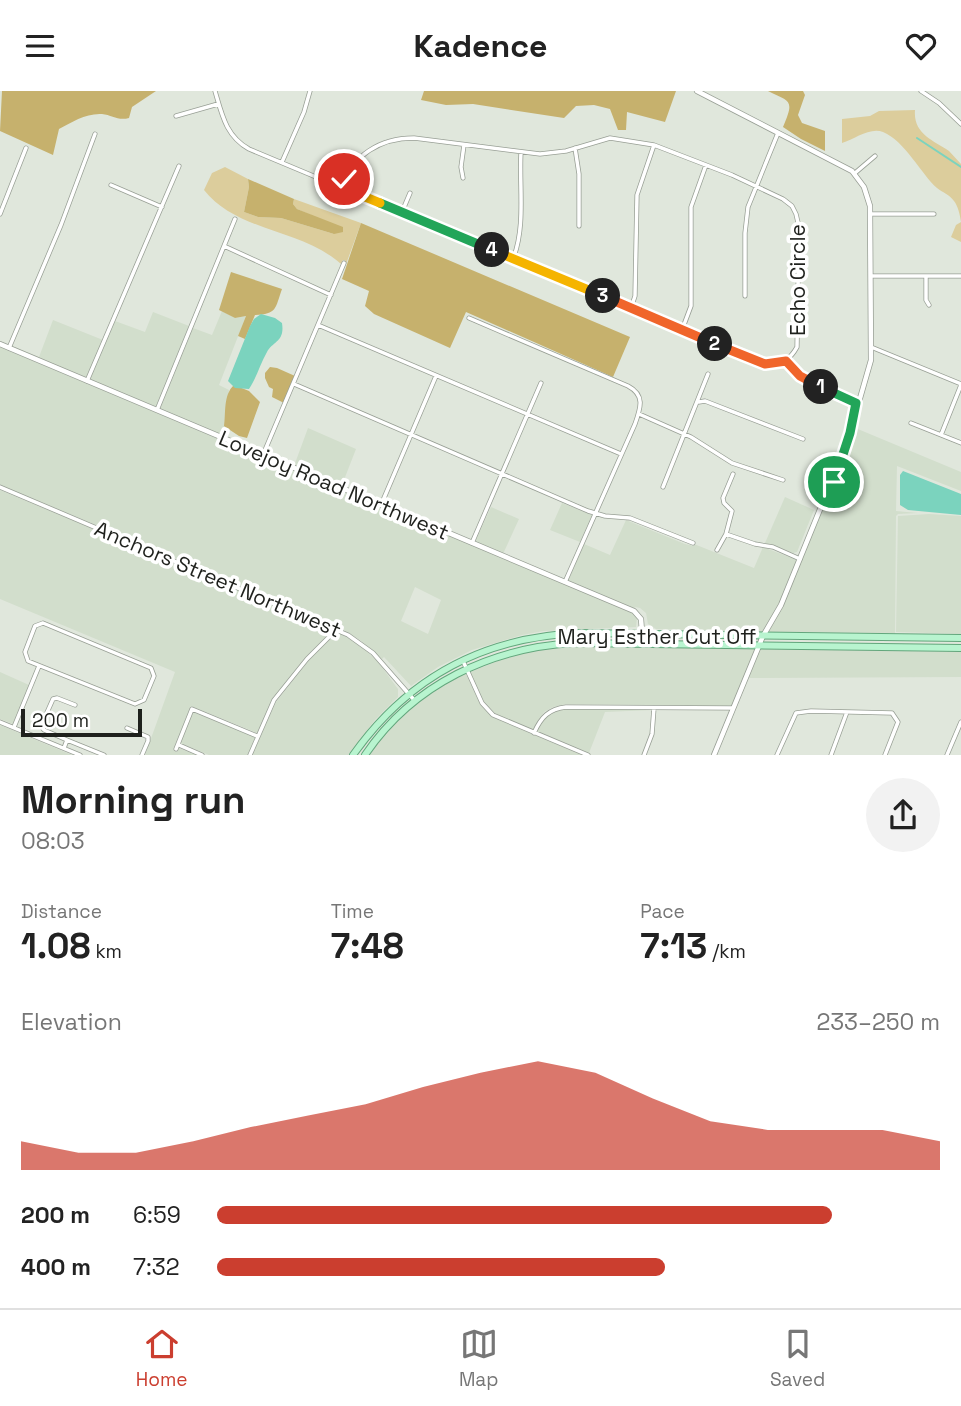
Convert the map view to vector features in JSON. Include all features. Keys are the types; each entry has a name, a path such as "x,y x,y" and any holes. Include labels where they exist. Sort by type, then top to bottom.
{"main road":[{"name":"Mary Esther Cut Off","path":"353,755 382,719 409,694 462,660 486,649 533,637 580,633 961,638"},
{"path":"533,637 535,647"},
{"path":"877,647 878,637"},
{"name":"Mary Esther Cut Off","path":"365,755 389,725 439,683 494,657 535,647 576,643 961,648"}],"street":[{"name":"Echo Circle","path":"215,91 224,123 234,139 249,149 765,364 786,361 794,353 798,340 798,220 788,202 706,164 654,145 614,137 549,154 414,138 390,140 371,149 360,157 347,173 341,187"},
{"path":"282,162 304,112 310,91"},
{"path":"697,91 855,173 867,194 871,214 871,347 868,373 856,403 838,475 821,506 780,605 759,645 714,755"},
{"path":"921,91 939,103 960,123"},
{"path":"176,116 218,104"},
{"path":"745,296 746,217 778,132"},
{"path":"9,348 61,225 95,134"},
{"path":"463,178 461,167 464,145"},
{"path":"631,308 635,296 637,195 654,145"},
{"path":"0,214 26,148"},
{"path":"575,148 579,174 579,226"},
{"path":"513,259 520,228 521,152"},
{"path":"855,173 874,156"},
{"path":"682,330 691,306 691,207 706,164"},
{"path":"87,381 179,166"},
{"path":"111,185 162,207"},
{"path":"402,212 410,193"},
{"path":"871,214 934,214"},
{"path":"157,410 235,219"},
{"path":"225,246 331,295"},
{"path":"264,455 344,263"},
{"path":"871,276 961,275"},
{"path":"926,276 926,300 929,305"},
{"path":"469,319 573,362 638,393 641,400 639,415 565,582"},
{"path":"318,325 621,454"},
{"name":"Lovejoy Road Northwest","path":"0,344 634,611 641,619 643,634"},
{"path":"871,347 961,385 941,435"},
{"path":"786,361 810,382 856,403"},
{"path":"663,487 708,374"},
{"path":"381,505 436,376"},
{"path":"472,543 541,383"},
{"path":"294,384 595,514 630,518 692,543"},
{"path":"698,403 705,401 803,439"},
{"path":"639,415 684,433 732,463 783,480"},
{"path":"911,423 961,443"},
{"path":"717,550 726,534 732,511 723,498 733,474"},
{"name":"Anchors Street Northwest","path":"0,487 353,637 373,653 415,701"},
{"path":"726,534 773,547 800,559"},
{"path":"43,623 149,666 154,676 144,700 135,704 39,666 28,661 25,654 35,626 43,623"},
{"path":"250,755 268,712 299,669 337,629"},
{"path":"643,634 643,644"},
{"path":"462,660 489,712 588,755"},
{"path":"14,727 39,666"},
{"path":"75,705 57,698 52,699 41,726 44,730 104,755"},
{"path":"534,733 545,714 559,708 733,708"},
{"path":"644,755 652,734 654,708"},
{"path":"202,755 177,747 192,709 258,736"},
{"path":"831,755 847,712"},
{"path":"777,755 796,713 890,712 896,716 897,724 885,755"},
{"path":"0,722 80,755"},
{"path":"947,755 961,722"},
{"path":"127,728 146,735 149,739 142,755"},
{"path":"64,748 67,740"}],"shaded area":[{"path":"2,91 156,91 132,107 129,118 90,115 59,129 53,155 0,131"},
{"path":"424,91 676,91 665,122 627,112 626,130 618,130 610,109 594,105 576,106 564,118 473,104 446,105 421,100"},
{"path":"768,91 803,91 805,95 798,115 802,123 825,131 825,151 783,127 789,111 788,103"},
{"path":"915,110 917,125 921,131 949,151 961,164 961,222 958,208 952,199 931,182 906,150 891,136 873,131 842,143 842,119 870,116 879,111"},
{"path":"225,167 248,179 244,212 258,217 281,218 334,234 311,215 297,209 293,204 294,199 361,223 345,267 346,261 343,260 341,264 325,252 252,223 218,204 204,190 212,173"},
{"path":"248,179 294,199 293,204 297,209 343,227 343,232 334,234 281,218 258,217 244,212"},
{"path":"961,222 961,242 951,237 956,225"},
{"path":"361,223 630,337 613,377 466,312 450,348 374,314 365,306 369,291 342,279"},
{"path":"231,272 282,289 271,312 255,315 245,339 238,336 246,316 235,318 219,310"},
{"path":"222,311 235,318 246,316 219,385 229,390 225,425 221,434 263,452 160,409 193,328 212,335"},
{"path":"153,312 189,326 156,407 90,379 115,321 145,332"},
{"path":"53,320 103,340 86,378 12,346 39,357"},
{"path":"0,347 633,613 637,618 636,627 544,631 522,635 472,650 438,667 411,686 384,657 382,659 360,640 337,626 0,485","holes":["415,587 441,600 428,634 401,621"]},
{"path":"270,367 295,376 284,403 272,397 273,389 265,378"},
{"path":"234,385 249,391 260,402 247,438 224,426 227,399"},
{"path":"853,427 961,472 961,491 897,466 896,511 918,513 896,516 895,633 767,632 782,606 839,476"},
{"path":"308,428 356,449 342,485 294,466"},
{"path":"0,490 333,630 306,657 273,699 257,733 191,706 173,750 177,752 179,748 196,755 145,755 175,672 0,599"},
{"path":"785,497 814,510 797,552 793,553 765,543"},
{"path":"562,503 592,515 580,542 550,530"},
{"path":"491,507 519,519 503,554 475,542"},
{"path":"898,516 961,516 961,634 896,632"},
{"path":"626,520 754,568 763,547 797,560 779,604 763,632 656,629 648,624 646,613 640,608 634,609 568,581 584,544 610,555"},
{"path":"337,632 358,643 378,662 398,689 398,697 375,720 348,755 252,755 276,702 309,660"},
{"path":"558,647 756,648 732,706 566,704 544,712 533,730 490,710 470,672 521,652"},
{"path":"760,648 961,652 961,677 748,678"},
{"path":"0,672 29,685 13,724 0,719"},
{"path":"466,674 480,704 492,717 582,755 369,755 386,732 416,704"},
{"path":"576,708 652,710 605,712 589,753 536,731 554,711"},
{"path":"193,712 255,737 248,755 209,755 180,743"},
{"path":"0,725 72,755 0,755"}],"water":[{"path":"261,314 282,323 282,334 269,348 249,389 235,388 228,381 250,326"},
{"path":"903,471 961,494 961,515 908,510 900,505 900,475"}],"waterway":[{"path":"917,138 961,167"}],"route":[{"path":"344,179 341,187 709,341 765,364 786,361 793,370 810,382 856,403 850,433 834,482"}]}
